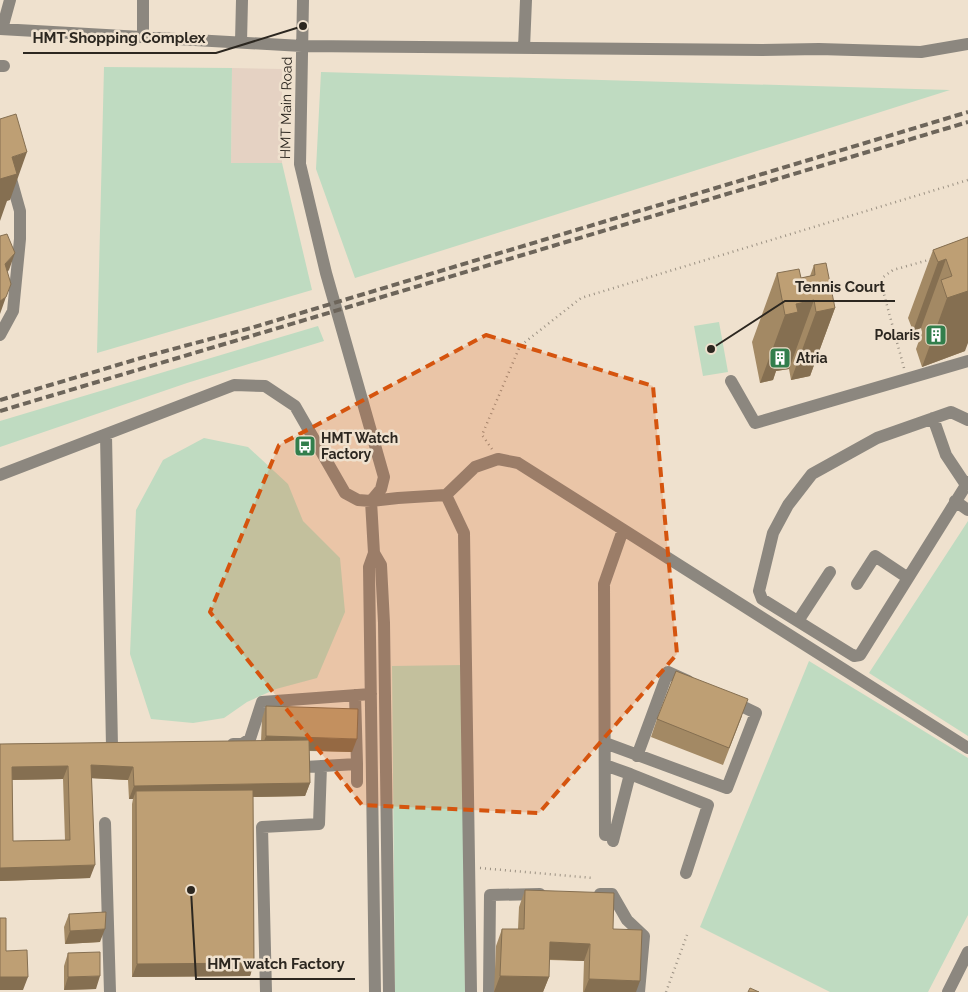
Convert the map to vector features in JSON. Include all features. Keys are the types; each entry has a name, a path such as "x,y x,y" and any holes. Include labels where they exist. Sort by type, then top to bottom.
{"street":[{"path":"10,0 1,29 302,46 820,49 921,52 968,44"},
{"path":"143,0 143,37"},
{"path":"241,42 242,0"},
{"name":"HMT Main Road","path":"303,0 300,164 326,273 384,477 381,489 371,501"},
{"path":"524,48 526,0"},
{"path":"0,154 6,161 20,211 20,236 13,311 0,335"},
{"path":"7,240 20,236"},
{"path":"731,381 755,423 968,361"},
{"path":"0,475 234,385 264,386 295,406 345,493 358,500 371,501 446,495 475,467 498,460 518,463 968,748"},
{"path":"933,418 946,455 967,483 860,655 854,656 760,596 773,533 788,505 812,474 877,438 933,418 951,412 968,420"},
{"path":"106,435 113,747"},
{"path":"446,495 464,533 471,992"},
{"path":"371,501 374,553 369,567 375,992"},
{"path":"955,501 968,510"},
{"path":"623,530 604,584 605,765 609,838 630,774"},
{"path":"374,553 381,565 384,623 389,992"},
{"path":"857,584 875,556 908,578"},
{"path":"798,621 830,572"},
{"path":"637,756 668,672 703,688"},
{"path":"222,745 242,744 250,739 262,702 371,694"},
{"path":"355,695 358,782"},
{"path":"605,743 726,788 756,713 721,696"},
{"path":"304,767 358,764"},
{"path":"605,765 708,805 686,873"},
{"path":"266,992 262,827 319,824 321,766"},
{"path":"105,823 110,992"},
{"path":"488,992 490,895 556,894"},
{"path":"584,894 612,894 627,920 644,936 639,992"},
{"path":"948,992 968,952"}],"path":[{"path":"498,460 482,436 520,346 581,298 968,180"},
{"path":"907,379 882,287 882,278 893,270 932,259"},
{"path":"469,868 593,878"},
{"path":"666,992 687,935"}],"highlighted area":[{"path":"486,335 653,386 677,654 539,813 362,805 210,612 279,445"}],"shaded area":[{"path":"232,68 282,69 282,163 231,163"}],"green space":[{"path":"104,67 232,68 231,163 282,163 312,290 97,353"},
{"path":"321,72 950,90 355,278 316,169"},
{"path":"719,322 728,372 703,376 694,326"},
{"path":"318,326 324,341 187,383 0,447 0,421"},
{"path":"204,438 248,447 288,484 303,521 340,558 345,612 317,678 276,689 247,702 224,718 193,723 151,719 130,654 136,510 163,460"},
{"path":"968,521 968,736 869,673"},
{"path":"809,661 968,758 968,915 928,992 830,992 700,927"},
{"path":"462,665 465,992 395,992 392,666"}],"building":[{"path":"16,114 27,152 12,157 17,174 0,179 0,119"},
{"path":"7,234 15,253 5,264 11,284 6,297 0,301 0,236"},
{"path":"968,237 968,291 947,298 941,280 952,276 946,259 938,262 933,250"},
{"path":"826,263 835,308 816,312 814,300 796,304 798,312 785,315 777,273 799,269 801,278 815,275 814,265"},
{"path":"676,671 748,699 729,748 657,719"},
{"path":"266,706 358,709 357,739 266,736"},
{"path":"309,740 310,783 134,786 133,767 91,765 95,865 0,868 0,744","holes":["68,766 70,840 13,841 12,767"]},
{"path":"253,790 254,963 137,964 136,791"},
{"path":"525,890 614,893 613,929 642,930 640,981 589,979 590,944 550,942 549,977 500,976 502,929 524,929"},
{"path":"106,912 105,929 70,931 69,914"},
{"path":"0,918 6,918 6,951 27,950 28,977 0,977"},
{"path":"100,952 100,976 68,977 68,953"},
{"path":"750,988 759,992 748,992"}],"railway":[{"path":"0,400 151,355 251,328 968,112"},
{"path":"0,411 968,122"}],"place":[{"name":"HMT Shopping Complex","path":"303,26"},
{"name":"Polaris","path":"936,335"},
{"name":"Tennis Court","path":"711,349"},
{"name":"Atria","path":"780,358"},
{"name":"HMT Watch Factory","path":"305,446"},
{"name":"HMT watch Factory","path":"191,890"}]}
